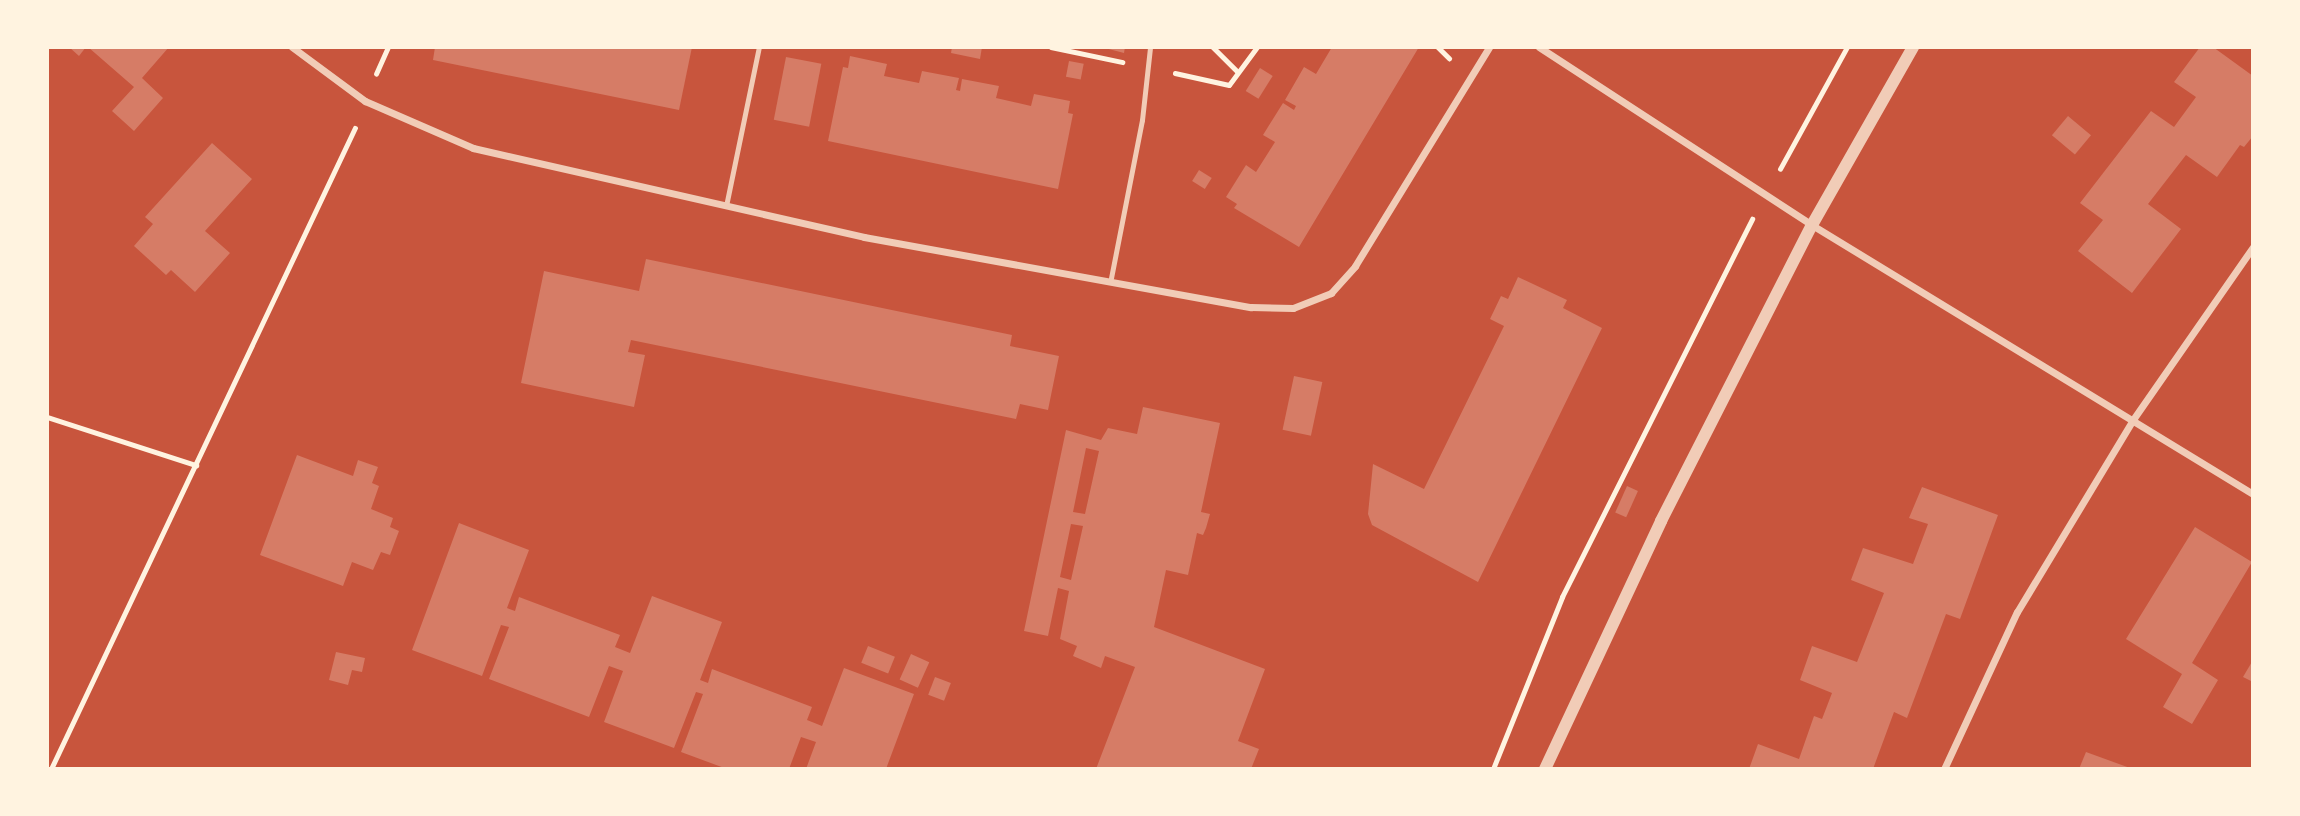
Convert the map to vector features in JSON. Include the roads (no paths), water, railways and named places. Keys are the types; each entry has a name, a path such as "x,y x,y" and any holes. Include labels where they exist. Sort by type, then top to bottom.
{"street":[{"path":"292,47 365,101 473,148 863,237 1111,278 1251,307 1293,308 1331,293 1355,266 1489,47"},
{"path":"1539,47 1812,225 2253,494"},
{"path":"1545,769 1661,521 1812,225 1913,47"},
{"path":"1944,769 2017,612 2132,421 2253,247"}],"lane":[{"path":"726,206 759,47"},
{"path":"1111,278 1150,47"}]}
